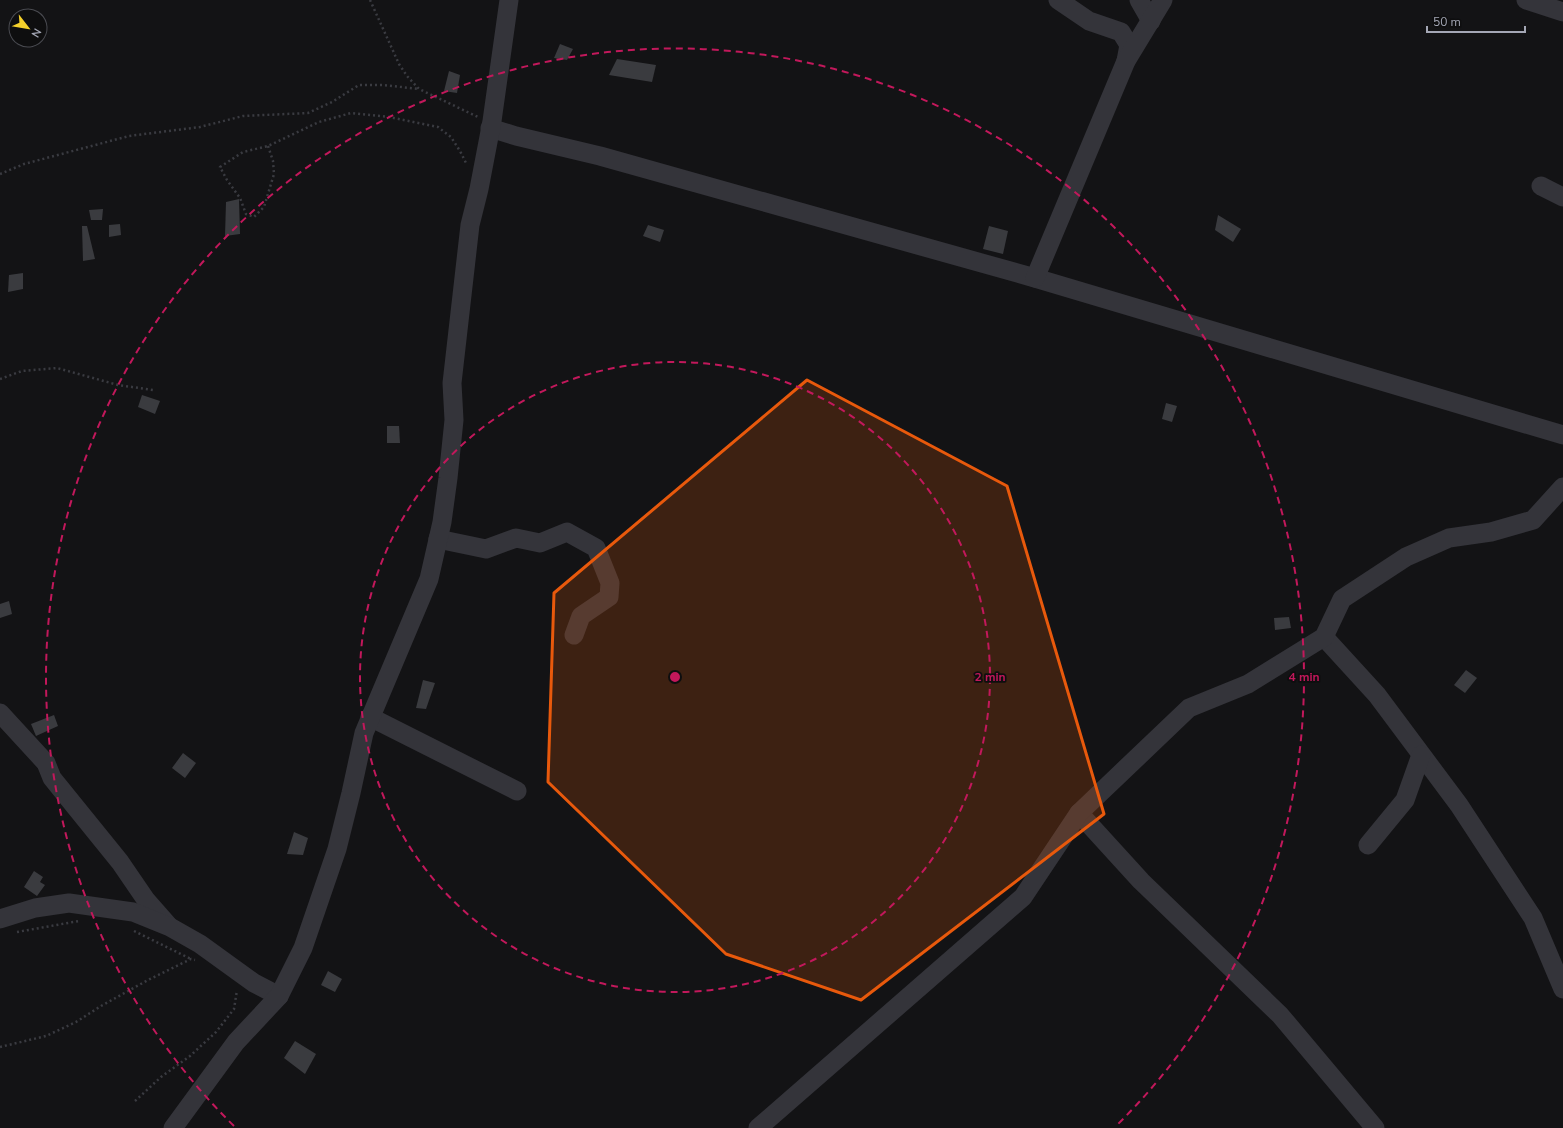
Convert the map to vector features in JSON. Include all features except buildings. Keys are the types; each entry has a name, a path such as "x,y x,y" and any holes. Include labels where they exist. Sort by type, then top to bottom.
{"street":[{"path":"173,1128 236,1042 279,996 303,948 338,842 351,793 364,732 429,579 438,539 448,478 454,420 452,382 463,275 470,225 479,189 491,124 509,0"},
{"path":"1058,0 1089,21 1122,32 1129,44 1126,61"},
{"path":"1139,0 1151,21"},
{"path":"1035,278 1126,61 1163,0"},
{"path":"1526,0 1563,12"},
{"path":"491,124 516,136 600,156 1035,278 1563,435"},
{"path":"1541,186 1563,197"},
{"path":"762,1126 1023,897 1079,813 1189,708 1248,684 1324,637 1342,599 1406,557 1449,538 1491,532 1533,520 1563,487"},
{"path":"438,539 486,549 516,538 540,543 567,532 596,548 610,583 609,597 581,616 574,635"},
{"path":"1324,637 1377,695 1459,804 1533,918 1563,989"},
{"path":"0,713 46,763 52,778 120,862 146,900 170,927"},
{"path":"370,717 517,791"},
{"path":"1368,845 1405,800 1421,755"},
{"path":"1079,813 1142,881 1280,1015 1374,1128"},
{"path":"0,919 35,908 69,903 133,912 170,927 200,944 254,983 279,996"}],"path":[{"path":"370,0 399,64 407,76 419,89"},
{"path":"0,174 24,164 129,136 200,127 244,116 308,113 332,102 358,85 383,85 419,89 491,124"},
{"path":"268,146 273,161 274,174 264,207 254,217 246,214 240,198 220,167 242,152 268,146 319,122 351,113 425,123 438,127 451,137 460,151 479,189"},
{"path":"0,379 22,371 57,368 118,385 153,390"},
{"path":"15,932 80,921"},
{"path":"132,930 191,959 197,960"},
{"path":"0,1047 46,1036 76,1022 101,1006 148,980 191,959"},
{"path":"135,1101 161,1077 190,1056 216,1032 234,1009 237,988"}],"highlighted area":[{"path":"807,380 1007,486 1104,814 861,1000 726,954 548,782 554,593"}]}
